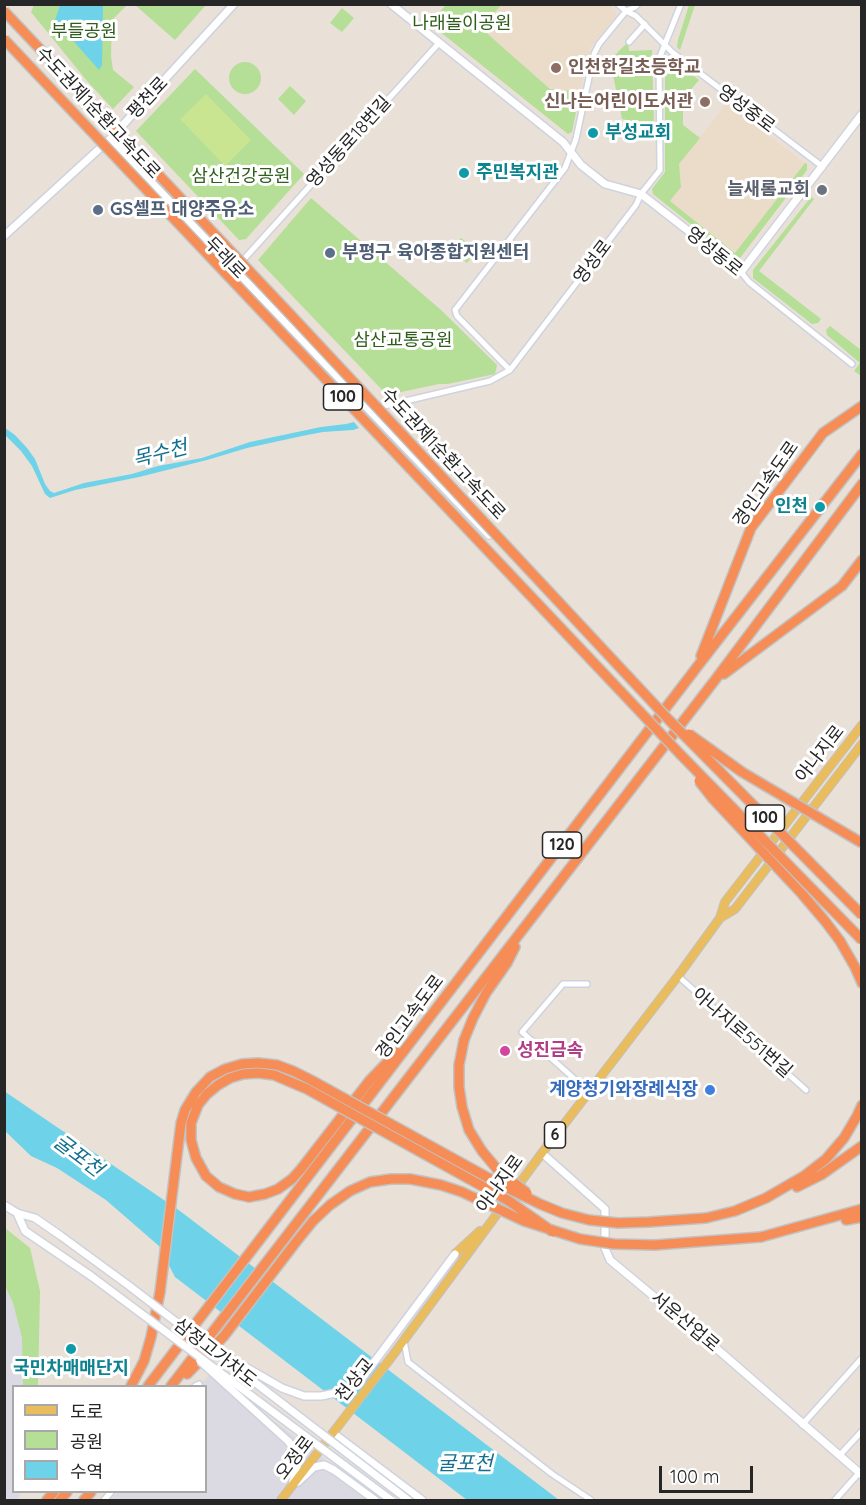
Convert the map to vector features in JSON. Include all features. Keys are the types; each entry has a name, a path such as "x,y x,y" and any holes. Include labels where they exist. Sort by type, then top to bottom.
{"highway":[{"name":"수도권제1순환고속도로","path":"4,11 669,720 861,915"},
{"name":"수도권제1순환고속도로","path":"4,39 680,754 861,940"},
{"name":"경인고속도로","path":"697,667 751,528 823,434 861,406"},
{"name":"경인고속도로","path":"149,1385 861,454"},
{"name":"경인고속도로","path":"174,1385 266,1261 715,680 861,484"},
{"name":"경인고속도로","path":"715,680 842,586 861,560"},
{"path":"669,720 742,772 861,843"},
{"path":"680,754 712,799 825,921 840,941 861,983"},
{"path":"527,924 507,963 486,993 473,1018 464,1040 459,1065 459,1087 469,1130 482,1150 497,1169 540,1204"},
{"path":"426,1023 370,1080 301,1169 292,1179 271,1191 249,1197 219,1187 206,1176 196,1158 191,1140 191,1123 198,1105 218,1085 237,1076 258,1073 274,1075 307,1089 509,1201 553,1232"},
{"path":"132,1385 144,1361 160,1292 181,1123 185,1110 196,1092 210,1077 225,1069 242,1064 258,1063 277,1065 293,1071 503,1186 540,1204 589,1220 618,1223 706,1218 797,1187 846,1158 861,1146"},
{"path":"766,1198 804,1176 826,1159 844,1138 861,1105"},
{"path":"174,1385 224,1336 313,1221 350,1191 370,1182 410,1179 441,1185 553,1232 580,1239 624,1244 655,1245 761,1238 861,1217"},
{"path":"761,1238 861,1209"}],"main road":[{"name":"아나지로","path":"393,1355 542,1153 678,976 720,918 725,902 861,725"},
{"name":"아나지로","path":"720,918 735,909 861,744"},
{"path":"455,1254 495,1218"},
{"name":"천상교","path":"333,1433 393,1355"},
{"name":"오정로","path":"281,1500 333,1433"}],"street":[{"name":"평천로","path":"4,236 110,139 234,4"},
{"name":"영성동로","path":"391,4 564,142 581,165 605,184 641,194 741,272 749,282 852,364"},
{"name":"영성중로","path":"618,4 636,16 672,52 823,167"},
{"path":"510,370 457,316 455,310 565,168 576,139 594,54 599,44 626,11 638,4"},
{"name":"영성로","path":"368,410 490,381 510,370 660,170 659,59 681,4"},
{"path":"629,42 645,24"},
{"name":"영성동로18번길","path":"235,268 439,43"},
{"path":"741,272 861,114"},
{"name":"두레로","path":"110,139 489,535"},
{"name":"아나지로551번길","path":"678,976 806,1089"},
{"path":"587,984 563,984 522,1032 589,1092"},
{"name":"서운산업로","path":"542,1153 605,1209 604,1248 610,1260 716,1348 860,1474"},
{"name":"삼정고가차도","path":"4,1205 17,1213 34,1218 61,1236 408,1500"},
{"name":"삼정고가차도","path":"17,1213 25,1231 91,1276 391,1500"},
{"path":"199,1341 282,1388 304,1396 321,1396 341,1392 360,1381 455,1254"},
{"path":"404,1341 408,1362 552,1474 591,1500"},
{"path":"190,1351 288,1441 300,1456 291,1488"},
{"path":"802,1425 861,1358"},
{"path":"839,1456 861,1431"},
{"path":"333,1433 422,1500"},
{"path":"291,1488 314,1467 324,1465 375,1500"},
{"path":"835,1500 860,1474"}],"shaded area":[{"name":"인천한길초등학교","path":"609,4 616,11 616,16 590,48 580,92 550,89 481,28 501,5"},
{"path":"727,103 805,163 736,253 670,201 681,187 679,164"},
{"path":"4,1286 13,1303 22,1338 23,1385 12,1385 12,1493 20,1493 18,1500 5,1500"},
{"path":"211,1373 378,1500 110,1500 116,1493 207,1493 207,1385 200,1385"}],"green space":[{"name":"부들공원","path":"174,4 177,6 206,5 175,40 135,5"},
{"name":"부들공원","path":"34,5 127,5 112,20 111,56 113,70 134,87 113,109 31,12"},
{"name":"나래놀이공원","path":"446,5 501,5 481,28 550,89 580,92 572,132 568,134 429,23"},
{"path":"689,5 695,5 680,50 677,47 678,40"},
{"path":"342,8 354,18 342,32 330,23"},
{"path":"628,42 629,51 652,50 654,126 622,119 610,60"},
{"path":"669,59 675,61 699,80 683,99 683,125 700,138 679,164 681,187 670,201 735,253 805,163 807,164 807,170 740,258 733,258 653,194 652,189 665,172 665,63"},
{"path":"245,62 256,67 261,78 256,89 245,94 234,89 229,78 234,67"},
{"name":"삼산건강공원","path":"195,69 304,174 246,239 239,240 136,131"},
{"path":"290,86 306,101 294,115 278,99"},
{"path":"206,94 251,140 225,166 180,119"},
{"path":"811,197 814,199 759,271 821,319 818,323 812,324 753,278 753,270"},
{"name":"삼산교통공원","path":"311,198 441,310 497,365 495,374 387,395 258,260"},
{"path":"461,238 477,250 467,263 451,250"},
{"path":"830,326 861,350 861,376 854,371 860,363 827,335 826,330"},
{"path":"5,1228 30,1248 40,1291 38,1385 23,1385 22,1338 13,1303 5,1286"}],"water":[{"path":"60,5 103,5 102,65 99,70 55,20"},
{"name":"목수천","path":"354,422 359,428 323,432 247,448 50,498 45,494 32,466 4,434 5,428 27,448 35,459 45,484 54,493 84,483 202,458 250,442"},
{"name":"굴포천","path":"4,1091 180,1211 559,1500 467,1500 175,1277 159,1246 106,1200 57,1168 31,1156 5,1131"}],"place":[{"name":"인천한길초등학교","path":"556,68"},
{"name":"신나는어린이도서관","path":"705,102"},
{"name":"부성교회","path":"593,133"},
{"name":"주민복지관","path":"464,173"},
{"name":"늘새롬교회","path":"822,190"},
{"name":"GS셀프 대양주유소","path":"98,210"},
{"name":"부평구 육아종합지원센터","path":"330,253"},
{"name":"인천","path":"820,507"},
{"name":"성진금속","path":"505,1051"},
{"name":"계양청기와장례식장","path":"710,1090"},
{"name":"국민차매매단지","path":"71,1349"}]}
